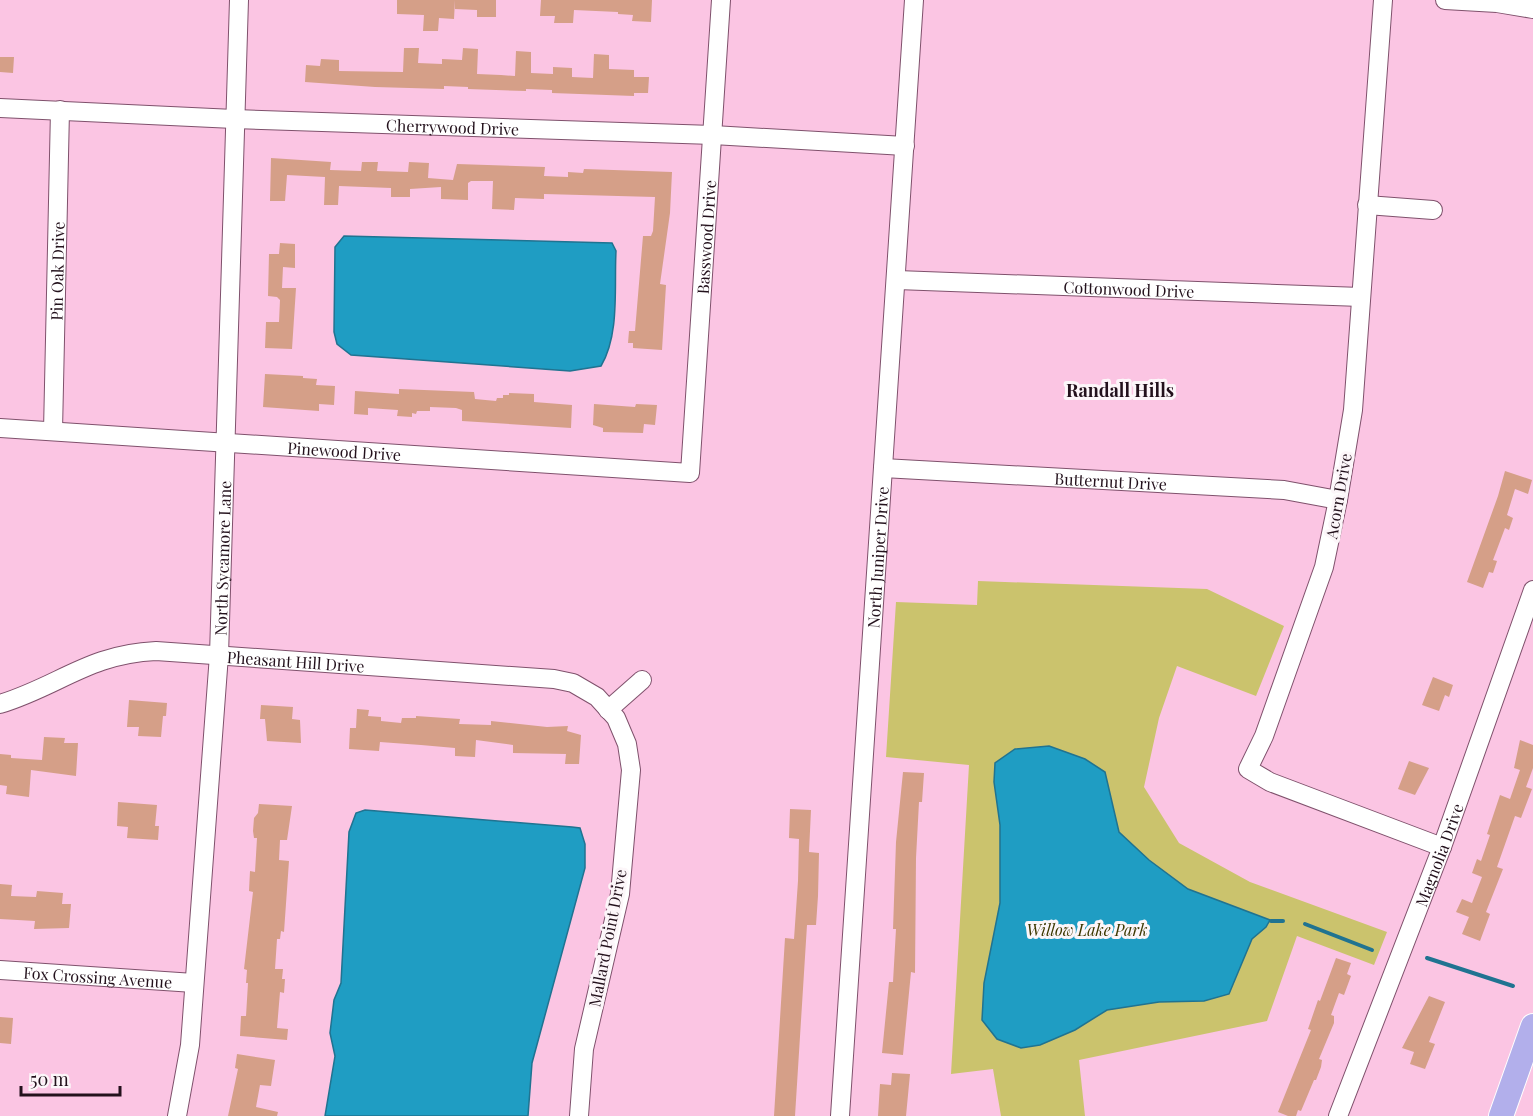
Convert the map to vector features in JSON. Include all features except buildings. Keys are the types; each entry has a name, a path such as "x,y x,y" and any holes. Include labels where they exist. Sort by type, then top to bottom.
{"main road":[{"path":"1501,1116 1533,1026"}],"street":[{"name":"North Sycamore Lane","path":"177,1116 186,1075 219,655 239,0"},
{"name":"Basswood Drive","path":"690,473 721,0"},
{"name":"North Juniper Drive","path":"840,1116 914,0"},
{"name":"Acorn Drive","path":"1383,0 1353,410 1338,500 1324,567 1264,736 1248,769 1270,782 1442,847"},
{"path":"1445,0 1497,3 1533,9"},
{"name":"Cherrywood Drive","path":"0,108 234,119 713,135 905,146"},
{"name":"Pin Oak Drive","path":"53,431 60,110"},
{"path":"1367,205 1433,210"},
{"name":"Cottonwood Drive","path":"897,280 1361,297"},
{"name":"Pinewood Drive","path":"0,428 690,473"},
{"name":"Butternut Drive","path":"883,468 1284,490 1338,500"},
{"name":"Magnolia Drive","path":"1338,1116 1442,847 1533,590"},
{"name":"Pheasant Hill Drive","path":"0,704 95,662 123,653 156,651 554,679 573,683 602,703"},
{"path":"602,703 642,680"},
{"name":"Mallard Point Drive","path":"579,1116 584,1049 620,894 631,770 627,744 616,718 602,703"},
{"name":"Fox Crossing Avenue","path":"0,970 194,983"}],"green space":[{"name":"Willow Lake Park","path":"978,581 1207,589 1284,626 1256,696 1177,666 1159,718 1144,787 1179,843 1250,882 1387,932 1374,965 1297,936 1267,1021 1079,1060 1085,1116 1001,1116 993,1069 951,1074 969,765 886,757 896,602 977,605"}],"water":[{"path":"344,236 612,243 616,251 614,325 601,366 570,371 351,355 337,344 334,332 335,247"},
{"path":"1049,746 1085,759 1105,772 1119,832 1149,860 1188,889 1270,920 1266,927 1252,939 1229,994 1204,1001 1159,1002 1107,1010 1075,1030 1040,1045 1021,1048 997,1039 982,1020 984,983 1000,903 1000,825 994,782 995,763 1015,749"},
{"path":"365,810 580,828 585,844 585,868 532,1063 528,1116 325,1116 335,1056 330,1033 334,1000 341,983 349,832 356,813"}],"waterway":[{"path":"1271,921 1283,921"},
{"path":"1305,924 1372,950"},
{"path":"1427,958 1513,986"}],"district":[{"name":"Randall Hills","path":"1120,390"}]}
